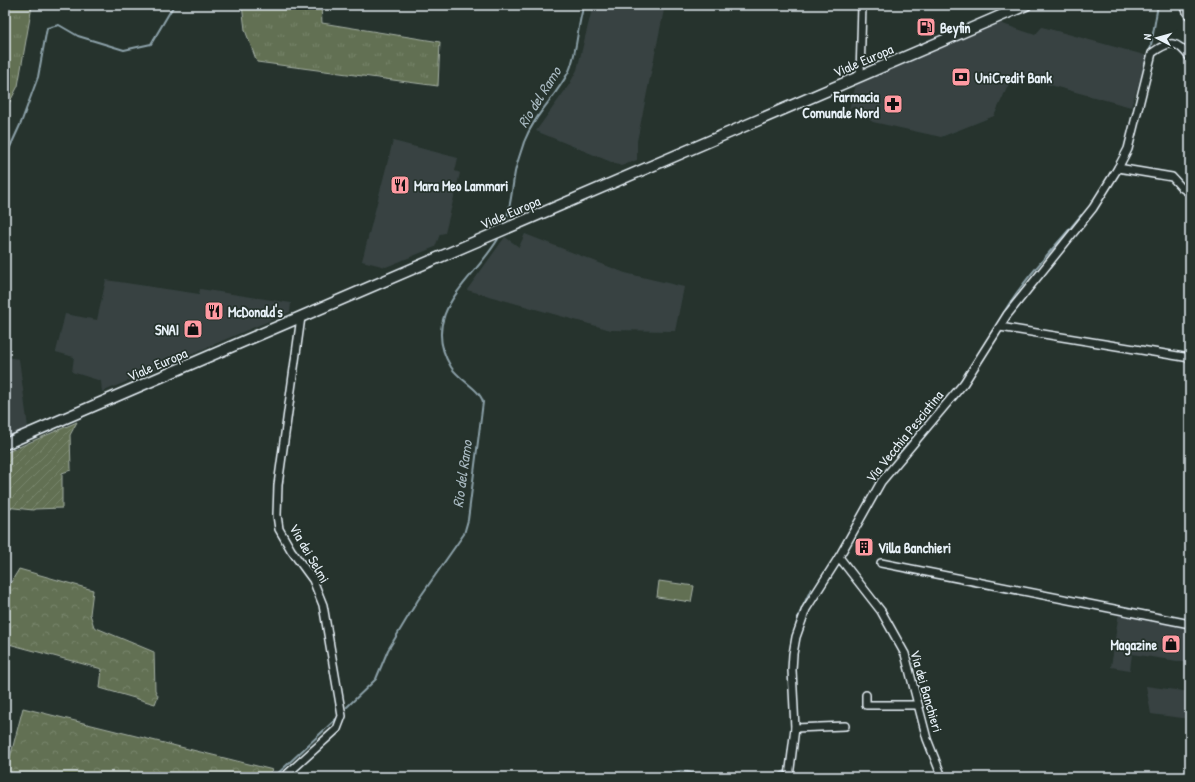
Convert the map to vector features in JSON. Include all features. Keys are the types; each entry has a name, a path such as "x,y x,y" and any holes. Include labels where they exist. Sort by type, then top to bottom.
{"main road":[{"name":"Viale Europa","path":"5,444 1026,5"},
{"path":"1187,5 1190,13"}],"street":[{"path":"860,76 862,5"},
{"name":"Via Vecchia Pesciatina","path":"789,777 795,728 792,670 796,637 806,608 839,557 881,482 964,383 1007,315 1093,208 1118,168 1128,148 1152,53 1164,44 1173,43 1183,48 1190,58"},
{"path":"1118,168 1172,177 1181,187 1190,193"},
{"name":"Via dei Selmi","path":"284,777 337,729 342,716 323,606 313,580 291,550 280,529 277,515 278,485 301,317"},
{"path":"1000,326 1190,358"},
{"name":"Via dei Banchieri","path":"839,557 877,606 905,654 927,739 942,777"},
{"path":"881,563 1190,624"},
{"path":"866,695 866,705 918,705"},
{"path":"795,728 845,726"}],"shaded area":[{"path":"593,5 665,5 637,141 637,160 621,166 536,131 569,85 577,70"},
{"path":"1000,23 1035,35 1042,27 1148,56 1131,107 1013,75 994,116 941,137 873,122 859,113 856,106 849,109 856,85"},
{"path":"393,141 458,158 455,171 460,173 445,233 440,234 435,247 386,267 362,261"},
{"path":"525,234 625,273 684,287 675,331 611,330 467,290 505,237 519,247"},
{"path":"106,280 199,294 200,289 291,303 290,312 102,392 101,381 72,372 74,357 56,352 65,314 97,320"},
{"path":"5,357 19,359 28,428 5,437"},
{"path":"1120,605 1190,620 1190,663 1132,654 1130,670 1111,667"},
{"path":"1146,686 1190,692 1190,719 1151,714"}],"green space":[{"path":"5,5 32,6 18,86 5,111"},
{"path":"242,5 321,5 322,23 440,42 438,86 257,62 245,30"},
{"path":"77,422 70,435 71,470 62,473 62,508 33,510 5,507 5,453"},
{"path":"19,569 93,590 90,614 94,627 154,652 155,690 158,696 155,704 100,688 102,669 5,643 5,592"},
{"path":"659,581 694,586 691,602 657,597"},
{"path":"23,708 273,770 264,777 5,777"}],"waterway":[{"path":"5,158 21,123 38,77 47,28 59,25 78,36 124,50 151,44 174,5"},
{"name":"Rio del Ramo","path":"505,223 516,168 524,142 528,132 568,73 575,50 584,5"},
{"path":"1150,51 1158,5"},
{"path":"998,323 1015,295 1081,215"},
{"name":"Rio del Ramo","path":"347,707 376,679 388,650 418,600 464,534 468,520 483,402 478,393 451,367 443,348 441,330 445,314 453,298 498,239"},
{"path":"949,396 966,374"},
{"path":"898,455 933,415"},
{"path":"795,631 798,617 811,589"},
{"name":"Rio del Ramo","path":"274,777 336,719"},
{"path":"744,777 780,774 786,771 789,750"},
{"path":"665,777 671,773 681,771 707,777"}],"place":[{"name":"Beyfin","path":"926,27"},
{"name":"UniCredit Bank","path":"961,77"},
{"name":"Farmacia Comunale Nord","path":"893,104"},
{"name":"Mara Meo Lammari","path":"400,185"},
{"name":"McDonald's","path":"214,311"},
{"name":"SNAI","path":"193,329"},
{"name":"Villa Banchieri","path":"864,547"},
{"name":"Magazine","path":"1171,644"}]}
